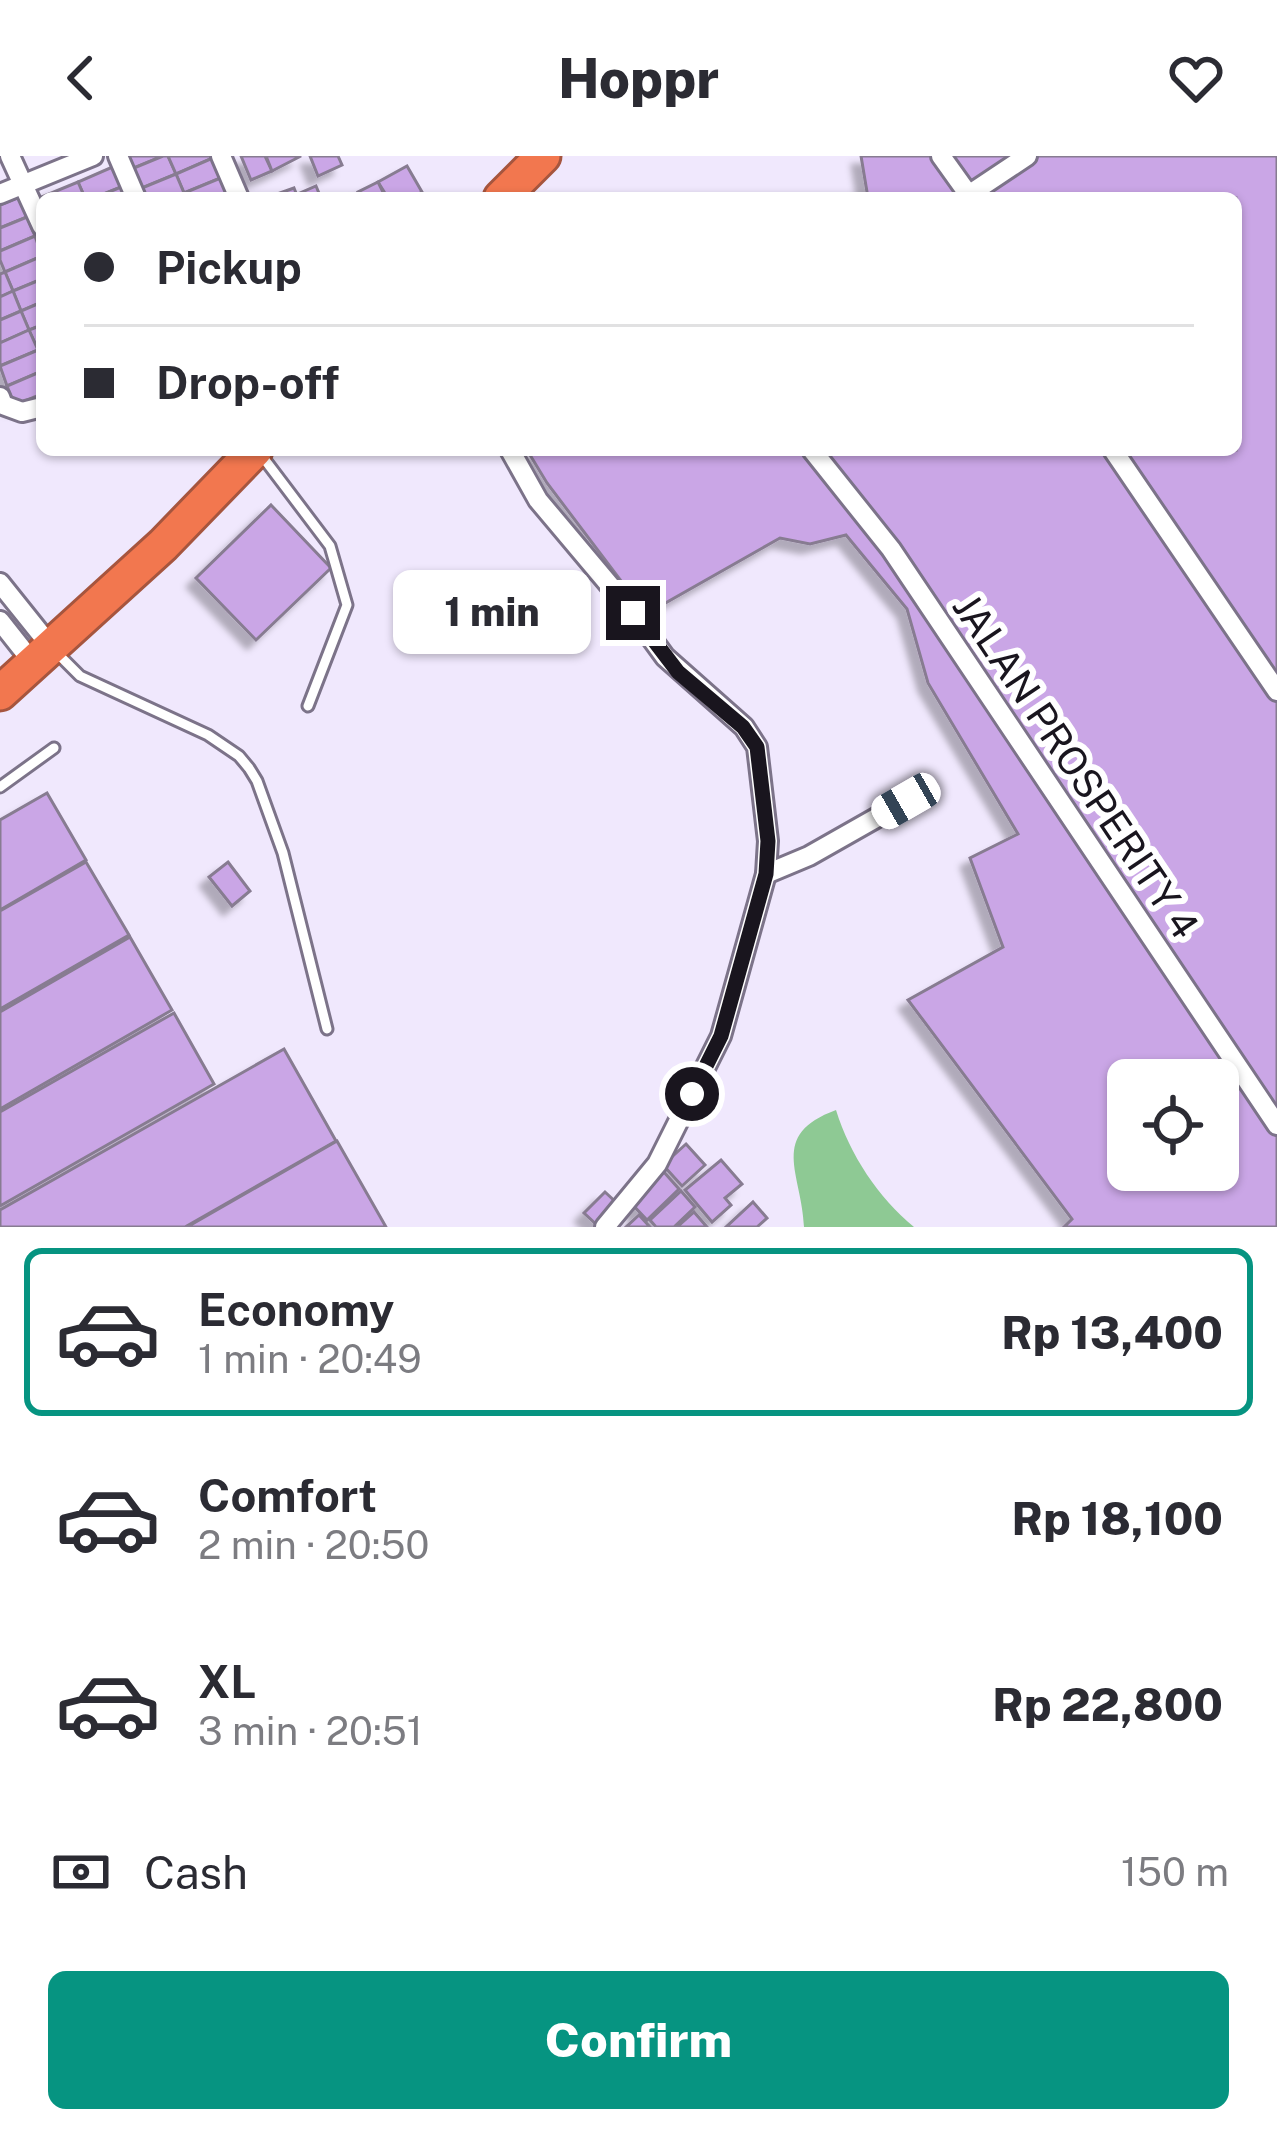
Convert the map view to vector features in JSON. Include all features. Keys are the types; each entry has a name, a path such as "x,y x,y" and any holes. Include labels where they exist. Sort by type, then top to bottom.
{"highway":[{"path":"507,192 543,156"},
{"path":"0,693 163,545 250,456"}],"street":[{"path":"10,156 36,214"},
{"path":"0,194 93,156"},
{"path":"118,156 133,192"},
{"path":"221,156 236,192"},
{"path":"941,156 965,192"},
{"path":"974,192 1027,156"},
{"path":"0,397 3,405 15,411 36,409"},
{"path":"513,456 538,500 665,658 753,738 757,747 768,841 766,874 721,1036 657,1165 605,1227"},
{"name":"JALAN PROSPERITY 4","path":"817,456 891,549 1277,1125"},
{"path":"1117,456 1277,691"},
{"path":"0,583 43,656"},
{"path":"0,621 43,656"},
{"path":"766,874 809,856 906,801"}],"lane":[{"path":"261,456 330,546 347,604 308,706"},
{"path":"43,656 208,735 249,768 283,853 327,1030"},
{"path":"0,787 54,748"}],"green space":[{"path":"836,1110 867,1174 914,1227 804,1227 795,1144 815,1120"}],"building":[{"path":"123,156 163,156 129,170"},
{"path":"168,156 176,174 137,190 129,170"},
{"path":"168,156 214,156 215,157 176,174"},
{"path":"241,156 265,156 272,171 251,180"},
{"path":"266,156 301,156 272,171"},
{"path":"310,156 338,156 342,165 318,176"},
{"path":"861,156 1277,156 1277,1227 1064,1227 1072,1219 908,1000 1003,947 970,858 1018,834 928,683 907,609 846,535 810,544 780,538 646,614 531,456 1242,456 1242,192 867,192"},
{"path":"215,157 223,177 184,192 176,174"},
{"path":"117,165 126,185 109,192 82,192 78,182"},
{"path":"407,166 422,192 384,192 378,182"},
{"path":"176,174 184,192 138,192"},
{"path":"223,177 229,192 186,192"},
{"path":"78,182 82,192 54,192"},
{"path":"378,182 383,192 358,192"},
{"path":"19,197 27,217 0,228 0,205"},
{"path":"27,217 35,236 0,251 0,228"},
{"path":"35,236 36,259 5,272 0,251"},
{"path":"36,259 36,281 13,291 5,272"},
{"path":"5,272 13,291 0,297 0,274"},
{"path":"36,281 36,305 21,311 13,291"},
{"path":"13,291 21,311 0,320 0,297"},
{"path":"36,305 36,327 29,330 21,311"},
{"path":"21,311 29,330 0,343 0,320"},
{"path":"29,330 36,351 0,366 0,343"},
{"path":"36,351 36,374 7,386 0,366"},
{"path":"36,374 36,396 15,405 7,386"},
{"path":"271,505 331,568 256,640 196,578"},
{"path":"47,793 86,860 0,910 0,820"},
{"path":"86,862 129,935 0,1009 0,911"},
{"path":"228,862 250,891 232,906 209,877"},
{"path":"130,937 172,1010 0,1109 0,1012"},
{"path":"174,1013 214,1084 0,1206 0,1112"},
{"path":"284,1049 336,1141 185,1227 0,1227 0,1210"},
{"path":"337,1141 386,1227 187,1227"},
{"path":"686,1144 705,1165 682,1186 663,1165"},
{"path":"721,1160 742,1184 725,1198 731,1205 712,1222 685,1190"},
{"path":"663,1171 679,1189 647,1220 630,1202"},
{"path":"681,1191 695,1207 674,1227 656,1227 650,1220"},
{"path":"605,1192 619,1205 598,1226 584,1213"},
{"path":"753,1202 767,1218 757,1227 726,1227"},
{"path":"694,1212 707,1227 677,1227"},
{"path":"639,1215 650,1227 626,1227"}],"route":[{"path":"633,613 665,658 743,727 757,747 768,841 766,874 721,1036 692,1094"}]}
